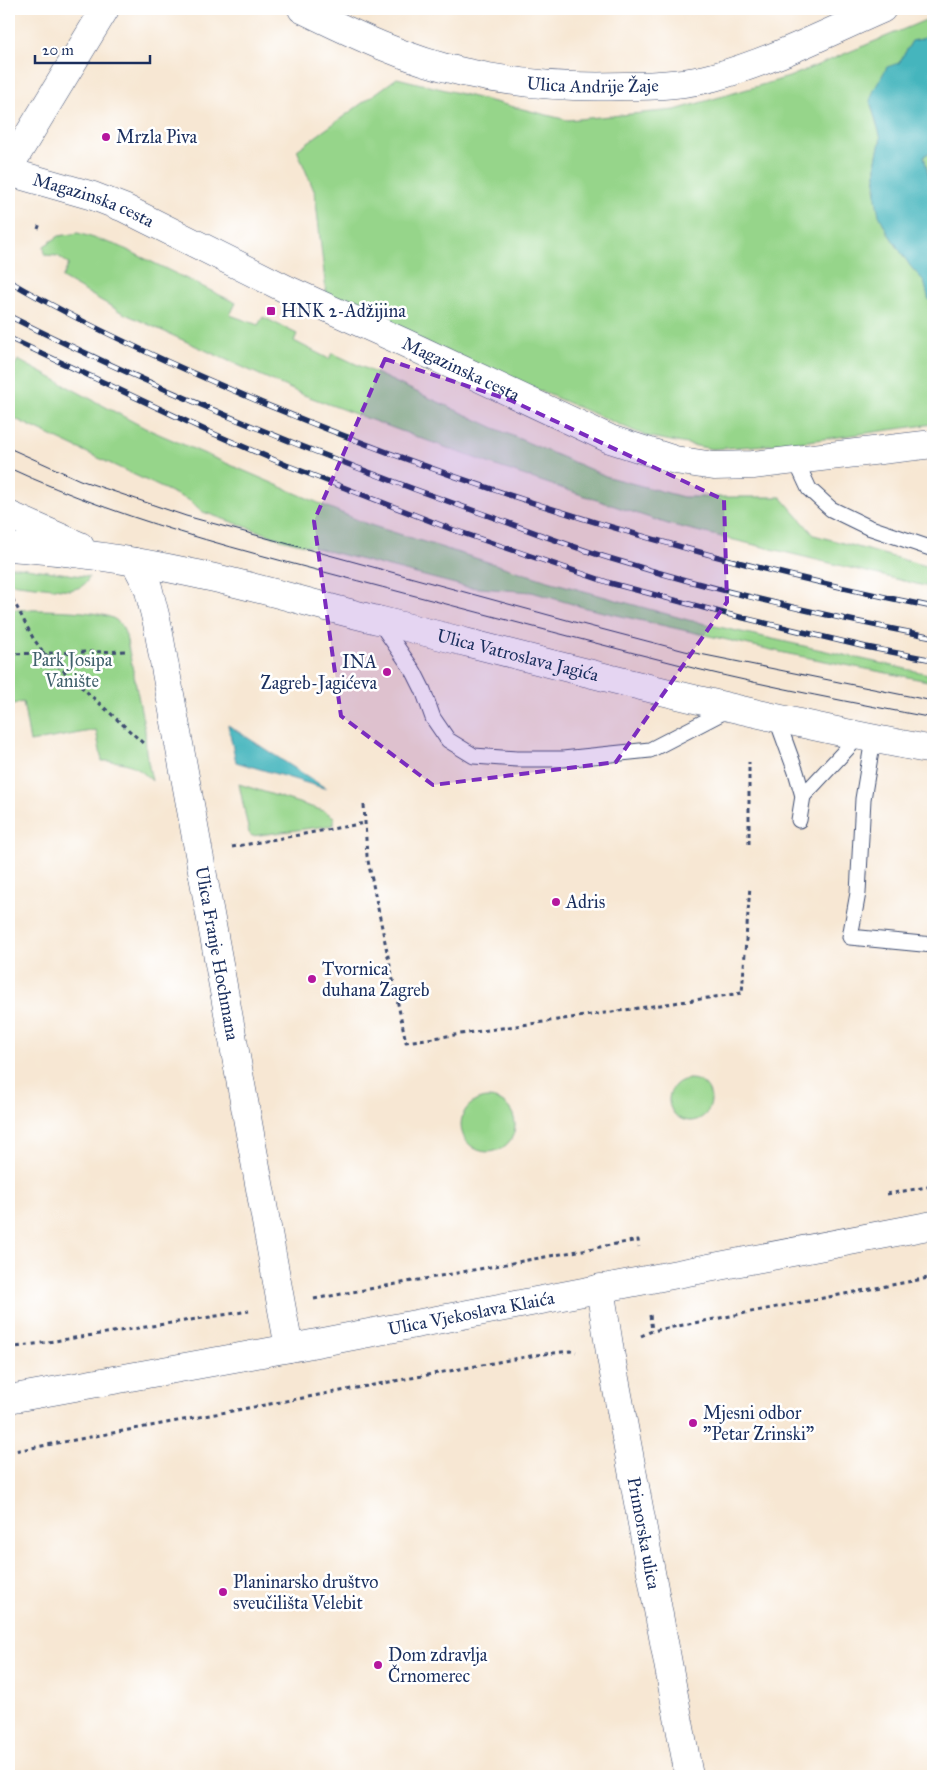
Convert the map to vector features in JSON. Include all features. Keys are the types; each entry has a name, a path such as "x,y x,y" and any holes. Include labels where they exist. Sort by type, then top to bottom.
{"street":[{"path":"9,167 105,9"},
{"name":"Ulica Andrije Žaje","path":"302,9 341,28 395,50 463,72 585,88 666,85 713,77 799,46 882,9"},
{"name":"Magazinska cesta","path":"9,172 93,196 124,208 286,289 610,439 675,460 714,466 753,465 933,444"},
{"path":"10,514 104,557"},
{"path":"9,546 104,557"},
{"name":"Ulica Vatroslava Jagića","path":"104,557 231,582 378,621 733,708 866,738 933,750"},
{"name":"Ulica Franje Hochmana","path":"135,562 148,587 157,623 289,1348"},
{"name":"Ulica Vjekoslava Klaića","path":"9,1399 289,1348 933,1225"},
{"name":"Primorska ulica","path":"600,1288 615,1381 689,1776"}],"lane":[{"path":"796,461 809,489 831,509 868,527 933,550"},
{"path":"378,621 414,672 433,718 448,740 474,756 517,760 563,759 650,750 733,708"},
{"path":"776,717 803,796 799,820"},
{"path":"803,796 866,738"},
{"path":"866,738 858,893 850,937 933,945"}],"path":[{"path":"38,229 40,223"},
{"path":"9,592 33,638 44,653 144,744"},
{"path":"9,654 133,651"},
{"path":"748,844 749,762"},
{"path":"364,805 367,856 406,1042 742,993 750,886"},
{"path":"224,848 366,823"},
{"path":"887,1194 933,1186"},
{"path":"311,1300 638,1240"},
{"path":"635,1340 652,1331 933,1277"},
{"path":"649,1306 652,1331"},
{"path":"9,1348 257,1310"},
{"path":"9,1452 536,1355 578,1352"}],"highlighted area":[{"path":"385,359 510,400 724,500 727,602 616,762 433,785 341,716 314,521"}],"green space":[{"path":"933,17 933,32 922,39 912,41 899,63 870,101 881,138 876,160 875,189 888,233 911,267 924,281 929,300 933,304 933,424 794,443 712,449 646,436 327,300 315,193 297,150 397,78 567,120 675,110 789,77"},
{"path":"933,150 933,187 930,183 924,156"},
{"path":"78,233 119,246 236,303 230,315 258,325 263,317 297,334 294,341 329,359 332,353 501,431 608,477 683,497 781,497 814,535 933,568 933,588 668,524 496,466 304,395 121,312 62,278 69,264 58,256 45,255 44,246 59,236"},
{"path":"18,360 145,428 367,524 548,581 688,620 933,675 933,682 789,654 586,608 532,592 467,587 281,539 203,512 190,501 9,416 9,376"},
{"path":"9,567 89,577 82,586 70,590 9,583"},
{"name":"Park Josipa Vanište","path":"9,609 81,612 107,616 119,623 126,636 145,730 146,752 152,781 130,765 102,761 96,730 30,742 23,702 9,705"},
{"path":"239,784 324,811 334,817 334,825 252,836 249,833"},
{"path":"690,1079 705,1085 711,1100 705,1115 690,1121 675,1115 669,1100 675,1085"},
{"path":"488,1098 507,1106 515,1125 507,1144 488,1152 469,1144 461,1125 469,1106"}],"water":[{"path":"933,32 933,150 924,156 930,183 933,187 933,304 929,300 924,281 911,267 888,233 879,215 876,199 876,160 881,138 870,101 887,67 899,63 912,41 922,39"},
{"path":"228,725 327,789 236,762"}],"tram line":[{"path":"9,448 80,480 186,516 685,651 933,701"},
{"path":"9,468 106,508 205,540 256,554 697,669 785,689 933,718"}],"railway":[{"path":"9,281 104,332 202,377 267,405 430,468 512,496 679,546 763,569 933,607"},
{"path":"9,316 65,344 180,396 296,444 413,489 577,548 652,571 731,592 812,612 933,637"},
{"path":"9,338 205,430 286,465 451,529 610,583 727,614 866,647 933,660"}],"place":[{"name":"Mrzla Piva","path":"106,137"},
{"name":"HNK 2-Adžijina","path":"271,311"},
{"name":"INA Zagreb-Jagićeva","path":"387,672"},
{"name":"Adris","path":"556,902"},
{"name":"Tvornica duhana Zagreb","path":"312,979"},
{"name":"Mjesni odbor \"Petar Zrinski\"","path":"693,1423"},
{"name":"Planinarsko društvo sveučilišta Velebit","path":"223,1592"},
{"name":"Dom zdravlja Črnomerec","path":"378,1665"}]}
